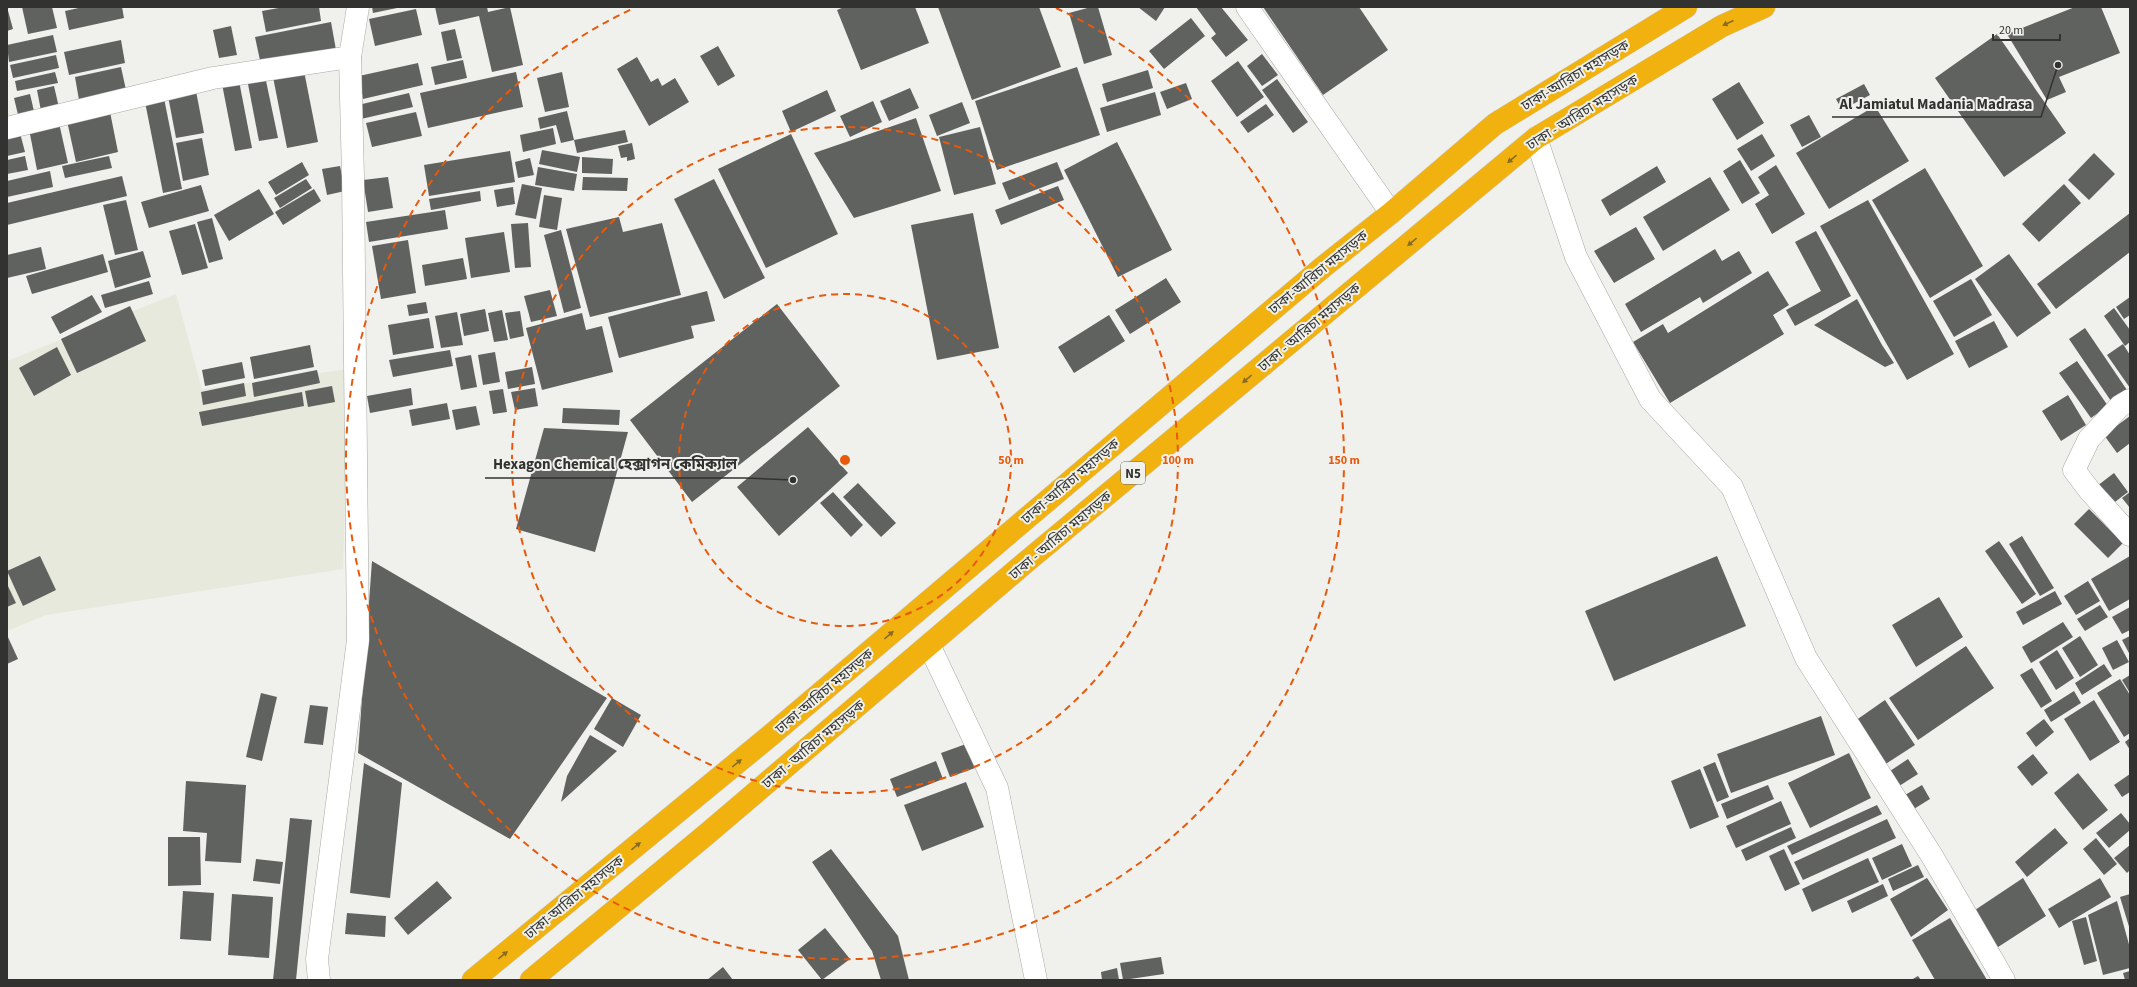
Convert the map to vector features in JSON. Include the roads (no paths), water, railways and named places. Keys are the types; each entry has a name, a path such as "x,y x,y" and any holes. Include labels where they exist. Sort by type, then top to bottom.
{"highway":[{"name":"ঢাকা-আরিচা মহাসড়ক","path":"473,980 771,735 1316,272 1391,213 1495,124 1686,7"},
{"name":"ঢাকা - আরিচা মহাসড়ক","path":"531,980 1536,138 1722,26 1764,7"}],"street":[{"path":"320,980 317,959 358,640 353,177 350,57 358,7"},
{"path":"1247,7 1391,213"},
{"path":"7,128 213,78 350,57"},
{"path":"1536,138 1576,257 1650,398 1732,487 1806,658 1932,856 2004,980"},
{"path":"2130,400 2120,406 2089,439 2074,470 2090,491 2130,535"},
{"path":"929,646 997,788 1036,980"}],"place":[{"name":"Al Jamiatul Madania Madrasa","path":"2058,65"},
{"name":"Hexagon Chemical হেক্সাগন কেমিক্যাল","path":"793,480"}]}
